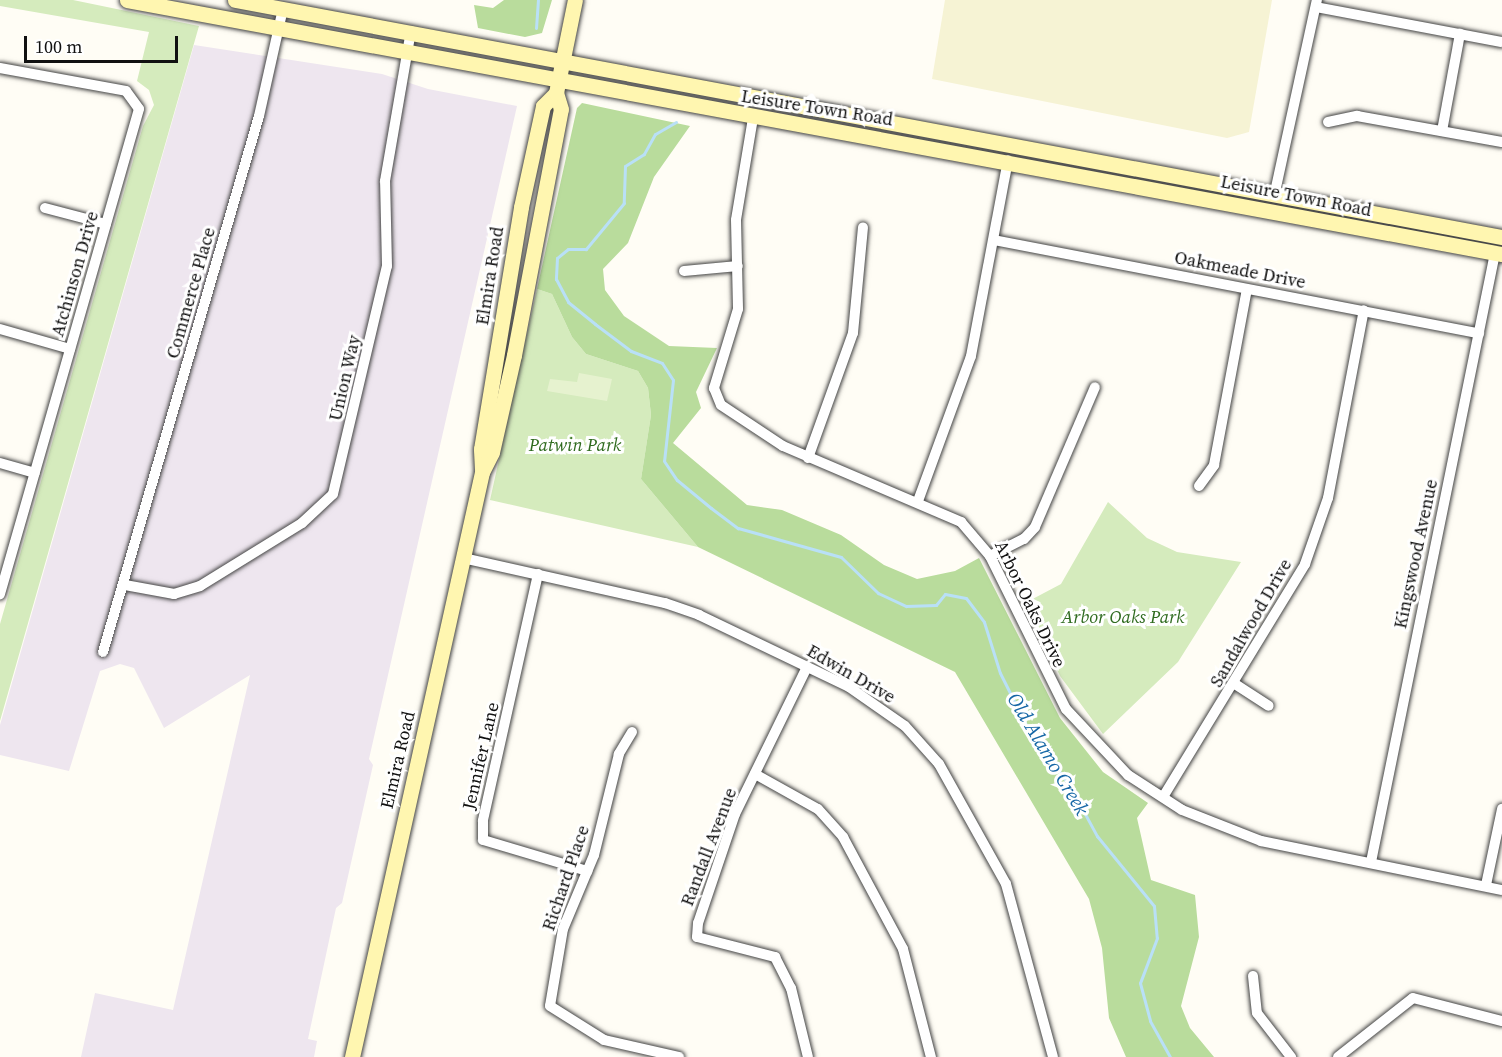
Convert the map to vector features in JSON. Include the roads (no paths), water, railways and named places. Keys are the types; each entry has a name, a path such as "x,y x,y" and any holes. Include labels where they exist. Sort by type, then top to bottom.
{"main road":[{"name":"Leisure Town Road","path":"127,0 406,54 557,88 1008,160 1500,253"},
{"name":"Leisure Town Road","path":"235,0 564,58 1502,237"},
{"name":"Elmira Road","path":"352,1057 482,472 492,452 514,354 561,109 557,88 575,0"},
{"name":"Elmira Road","path":"482,472 481,449 521,207 543,106 557,88"},
{"path":"1008,160 1057,152"},
{"path":"1146,187 1261,199 1275,192"}],"street":[{"path":"1275,192 1316,4 1502,42"},
{"name":"Commerce Place","path":"103,652 125,585 279,31 283,9"},
{"name":"Union Way","path":"125,585 174,594 201,586 302,523 333,494 387,266 384,181 411,31"},
{"path":"1442,130 1460,34"},
{"name":"Atchinson Drive","path":"0,68 121,90 135,99 138,114 0,594"},
{"path":"1329,122 1357,116 1502,142"},
{"name":"Arbor Oaks Drive","path":"753,118 737,210 738,309 715,383 715,397 746,423 808,458 918,501 961,522 990,556 1065,709 1128,775 1162,797 1230,832 1502,890"},
{"path":"918,501 971,356 1008,160"},
{"path":"45,208 106,224"},
{"path":"808,458 853,333 859,302 863,227"},
{"name":"Oakmeade Drive","path":"994,240 1479,333"},
{"name":"Kingswood Avenue","path":"1371,862 1479,333 1500,253"},
{"path":"684,272 738,266"},
{"path":"1199,486 1214,465 1247,289"},
{"name":"Sandalwood Drive","path":"1162,797 1290,594 1317,532 1364,310"},
{"path":"0,329 70,349"},
{"path":"990,556 1024,539 1035,527 1095,387"},
{"path":"0,463 35,473"},
{"name":"Edwin Drive","path":"463,558 665,603 807,667 880,706 939,764 1006,884 1053,1057"},
{"name":"Jennifer Lane","path":"538,574 483,821 483,840 586,871"},
{"name":"Randall Avenue","path":"807,667 735,814 698,923 697,937 775,957 791,988 808,1057"},
{"path":"1235,684 1269,706"},
{"name":"Richard Place","path":"632,732 619,754 586,871 563,929 550,1006 604,1040 679,1057"},
{"path":"755,774 818,809 843,837 903,949 931,1057"},
{"path":"1486,885 1502,808"},
{"path":"1253,975 1257,1013 1291,1057"},
{"path":"1338,1057 1413,998 1502,1021"}],"waterway":[{"name":"Old Alamo Creek","path":"536,28 538,0"},
{"name":"Old Alamo Creek","path":"676,122 655,134 644,154 625,166 624,203 586,249 568,249 557,258 556,279 568,302 631,351 662,363 673,380 664,461 677,480 711,508 738,528 841,557 878,593 906,606 936,605 945,594 966,598 984,622 1000,673 1025,723 1071,788 1097,836 1154,906 1157,938 1140,983 1150,1021 1170,1057"}],"park label":[{"name":"Patwin Park","path":"575,445"},
{"name":"Arbor Oaks Park","path":"1123,617"}]}
